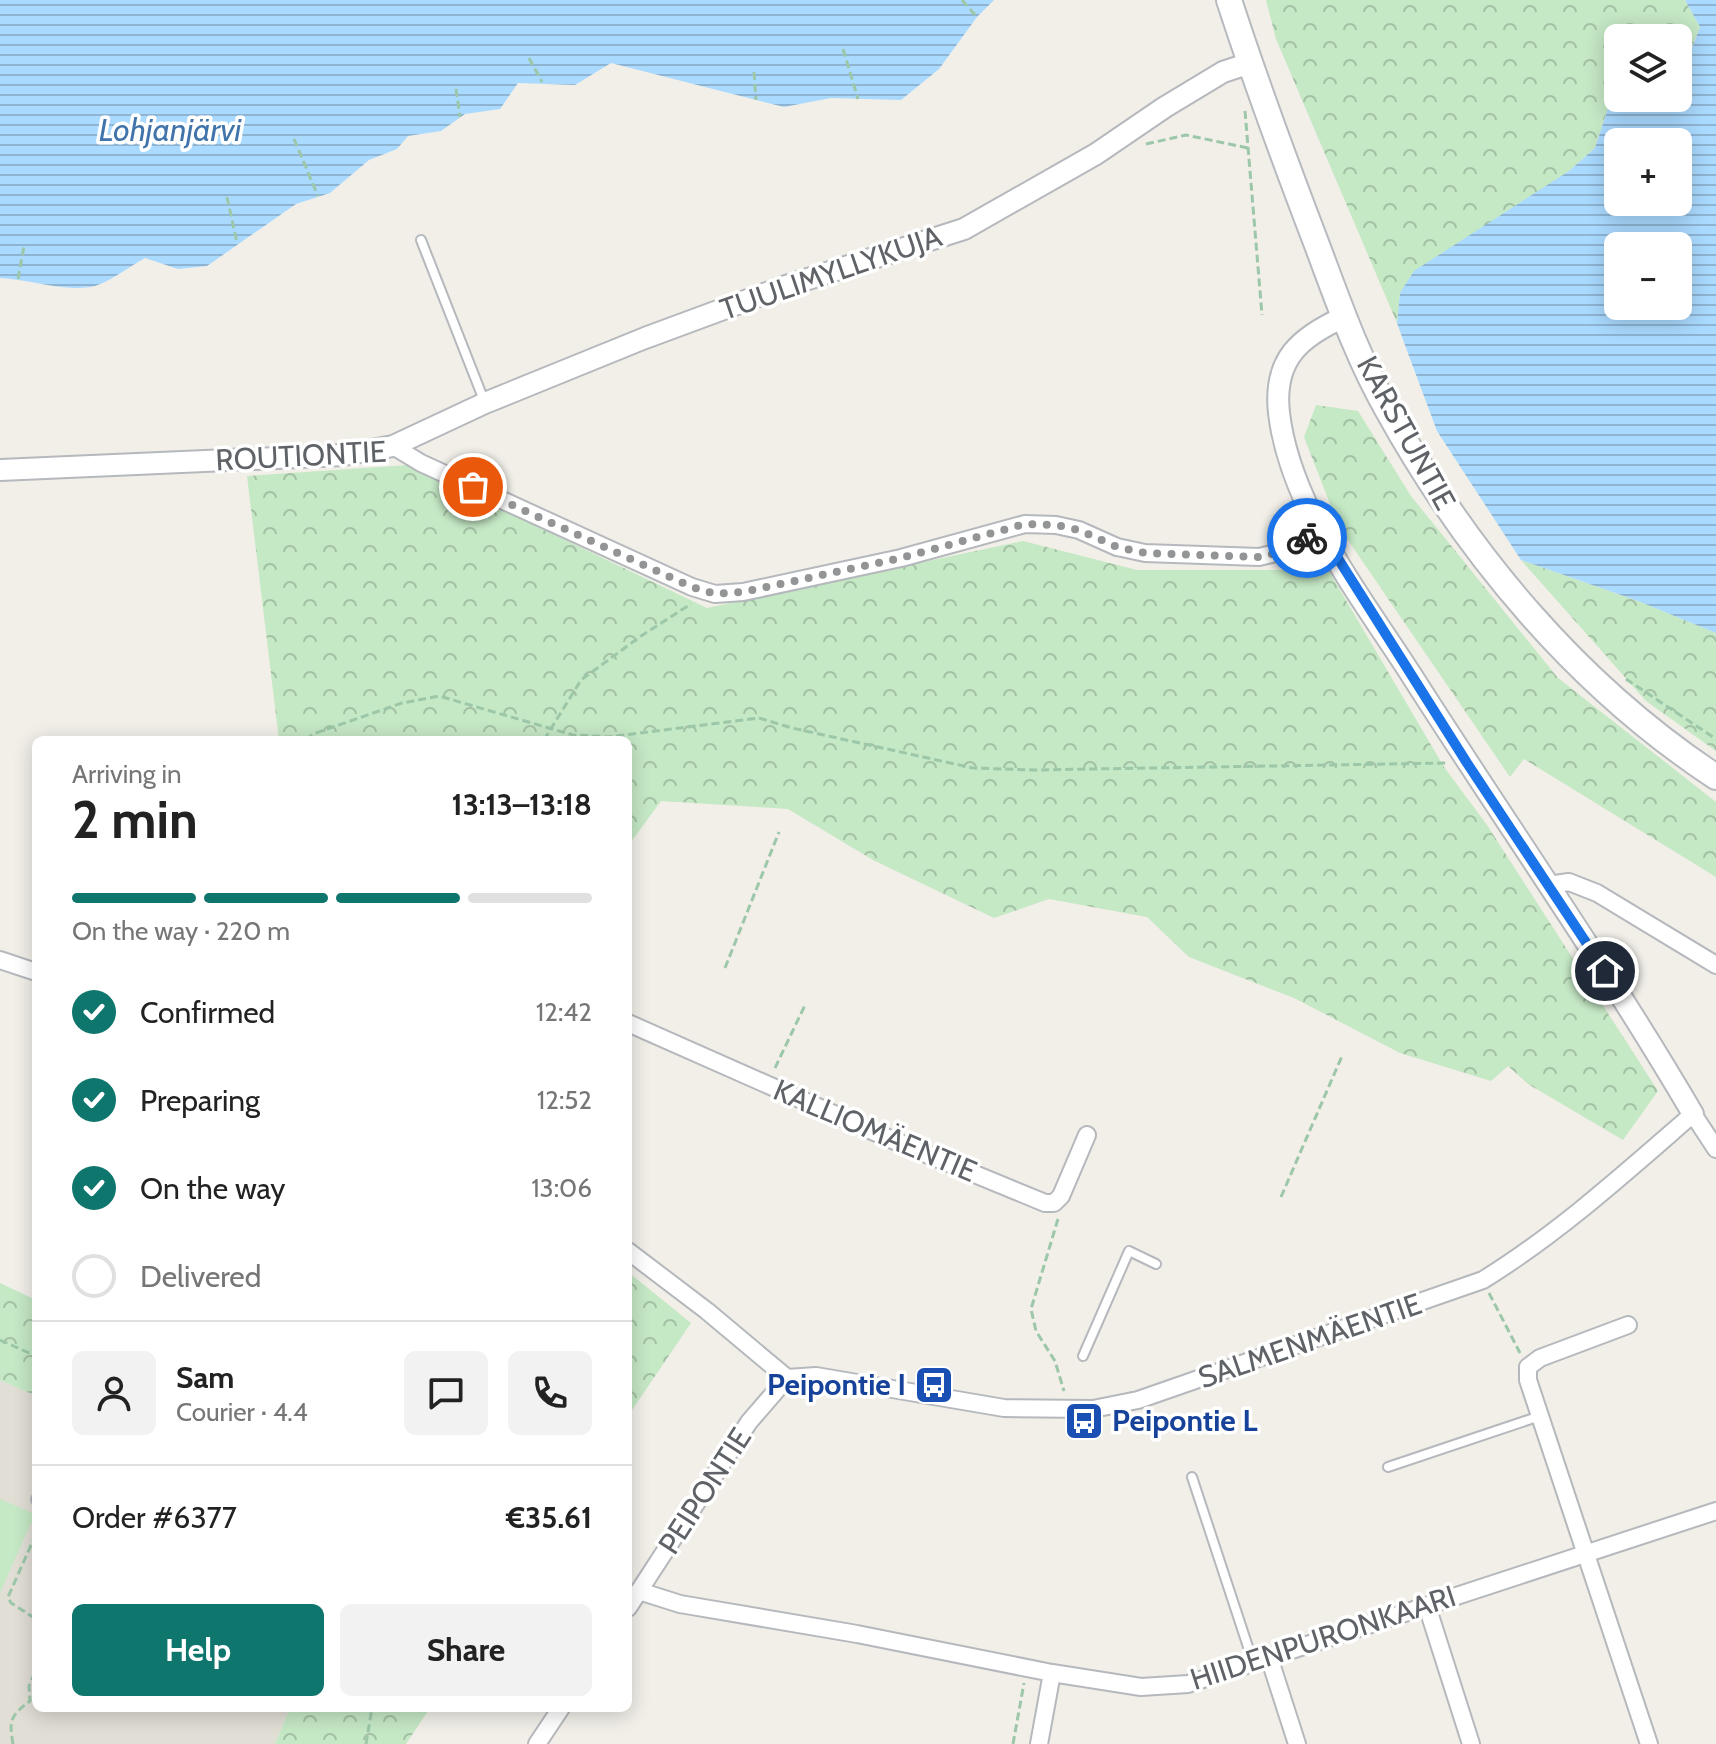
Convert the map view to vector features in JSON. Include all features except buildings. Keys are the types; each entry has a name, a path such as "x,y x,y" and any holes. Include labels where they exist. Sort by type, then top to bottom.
{"main road":[{"name":"KARSTUNTIE","path":"1229,0 1344,317 1386,409 1460,529 1507,587 1619,704 1667,744 1716,777"}],"street":[{"name":"TUULIMYLLYKUJA","path":"393,446 485,403 645,338 783,287 964,229 1096,154 1210,79 1250,63"},
{"path":"1344,317 1322,327 1294,348 1281,380 1279,411 1290,464 1320,530 1467,763 1639,1022 1716,1149"},
{"name":"ROUTIONTIE","path":"0,470 344,455 393,446 421,463 692,587 715,594 743,592 901,558 1025,524 1056,525 1079,530 1117,547 1145,553 1259,557 1284,551 1320,530"},
{"path":"1548,885 1569,882 1597,893 1716,965"},
{"path":"0,960 32,971"},
{"name":"KALLIOMÄENTIE","path":"632,1025 993,1182 1045,1203 1054,1203"},
{"name":"SALMENMÄENTIE","path":"787,1378 816,1376 1004,1408 1093,1409 1138,1400 1483,1280 1526,1254 1575,1216 1693,1114"},
{"path":"1054,1203 1061,1196 1087,1135"},
{"path":"632,1254 787,1378"},
{"path":"1628,1325 1540,1358 1528,1374 1649,1744"},
{"name":"PEIPONTIE","path":"632,1602 749,1422 787,1378"},
{"name":"HIIDENPURONKAARI","path":"639,1591 680,1604 857,1634 1052,1673 1141,1687 1188,1684 1716,1511"},
{"path":"1427,1606 1471,1744"},
{"path":"1261,1660 1297,1744"},
{"path":"1039,1744 1052,1673"},
{"path":"537,1744 558,1712"}],"lane":[{"path":"421,240 485,403"},
{"path":"1083,1356 1129,1251 1156,1264"},
{"path":"1388,1467 1540,1416"},
{"path":"1192,1477 1261,1660"}],"path":[{"path":"962,0 977,17"},
{"path":"843,49 858,99"},
{"path":"529,58 542,82"},
{"path":"754,72 756,100"},
{"path":"456,89 460,117"},
{"path":"1245,106 1262,315"},
{"path":"1143,145 1186,135 1248,148"},
{"path":"294,139 318,196"},
{"path":"227,197 237,243"},
{"path":"18,279 24,246"},
{"path":"547,736 581,680 682,608 715,594"},
{"path":"1624,678 1716,739"},
{"path":"311,736 402,703 439,696 573,735 591,736"},
{"path":"617,736 759,718 973,768 1034,770 1467,763"},
{"path":"725,968 779,832"},
{"path":"767,1084 806,1003"},
{"path":"1281,1197 1342,1056"},
{"path":"1054,1203 1058,1220 1031,1309 1036,1331 1055,1361 1065,1395"},
{"path":"1483,1280 1528,1374"},
{"path":"0,1340 32,1354"},
{"path":"32,1543 8,1597 11,1603 32,1616"},
{"path":"1013,1744 1024,1667"},
{"path":"13,1744 9,1724 16,1711 30,1701 32,1679"},
{"path":"366,1744 371,1712"}],"shaded area":[{"path":"0,1380 32,1394 32,1712 288,1712 275,1744 0,1744"}],"green space":[{"path":"1266,0 1685,0 1700,27 1692,48 1692,24 1604,24 1604,112 1607,112 1595,148 1569,171 1400,293 1397,323 1276,39"},
{"path":"1316,405 1358,411 1411,496 1558,678 1716,802 1716,877 1524,759 1510,777 1339,527 1304,437"},
{"path":"409,465 707,608 1023,541 1137,570 1283,570 1317,551 1444,767 1487,825 1658,1091 1623,1140 1528,1084 1508,1066 1491,1081 1400,1053 1294,998 1189,957 1147,917 1049,899 994,918 873,860 788,809 661,801 632,841 632,736 279,736 247,476"},
{"path":"1521,560 1638,601 1716,633 1716,751 1646,701"},
{"path":"632,1275 691,1323 632,1410"},
{"path":"0,1283 32,1298 32,1394 0,1380"},
{"path":"0,1499 32,1513 32,1521 0,1593"},
{"path":"288,1712 427,1712 406,1744 275,1744"}],"water":[{"name":"Lohjanjärvi","path":"0,0 994,0 977,17 939,69 901,100 831,98 784,107 611,63 575,85 518,83 500,109 465,114 441,131 408,136 397,149 369,160 330,193 296,204 207,266 178,269 145,258 101,284 72,288 0,278"},
{"path":"1685,0 1716,0 1716,633 1638,601 1521,560 1437,431 1397,323 1400,293 1414,271 1569,171 1595,148 1607,112 1692,112 1692,48 1700,27"}],"way so far":[{"path":"473,487 692,587 715,594 743,592 901,558 1025,524 1056,525 1079,530 1117,547 1145,553 1259,557 1284,551 1307,538"}],"place":[{"name":"Peipontie I","path":"934,1385"},
{"name":"Peipontie L","path":"1084,1421"}],"route":[{"path":"1307,538 1320,530 1467,763 1605,971"}]}
